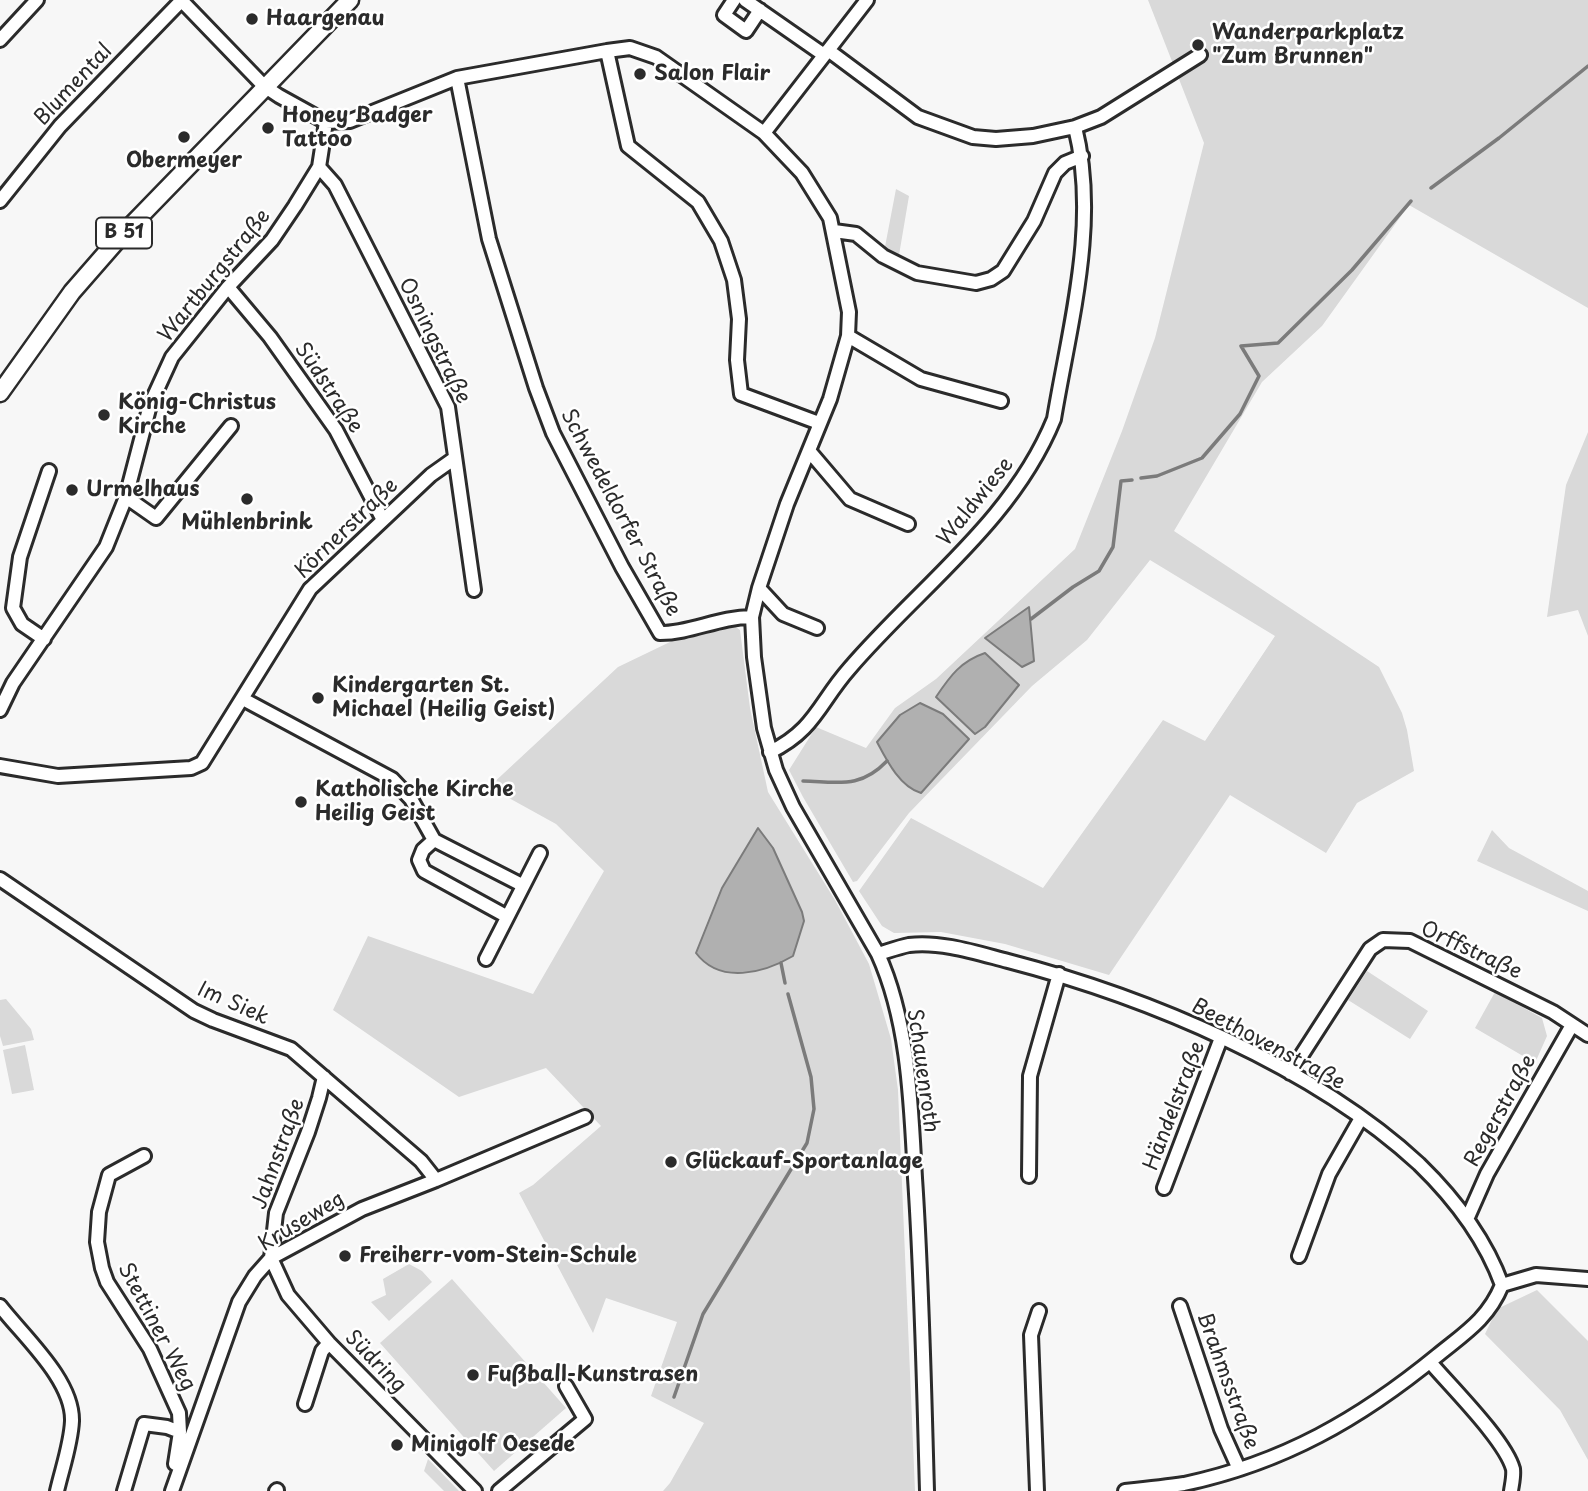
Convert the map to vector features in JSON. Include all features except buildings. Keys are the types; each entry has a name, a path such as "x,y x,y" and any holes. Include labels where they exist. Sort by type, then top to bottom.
{"main road":[{"name":"B 51","path":"0,393 72,292 120,237 350,0"}],"street":[{"path":"0,40 37,0"},
{"path":"182,0 264,86 326,122"},
{"name":"Blumental","path":"0,201 60,126 182,0"},
{"path":"734,0 724,15 747,31 760,10"},
{"path":"745,0 918,117 973,137 996,139 1075,127 1101,117 1200,55"},
{"path":"764,133 867,0"},
{"name":"Schauenroth","path":"326,122 350,121 457,78 630,48 656,57 764,133 802,173 830,218 849,312 848,336 830,399 787,504 758,588 752,617 754,657 764,728 776,770 793,807 878,954 888,979 901,1036 910,1089 920,1249 927,1491"},
{"path":"607,51 628,146 698,202 721,240 734,281 739,319 737,360 741,394 819,423"},
{"name":"Schwedeldorfer Straße","path":"457,78 489,239 519,337 553,433 622,567 660,633 675,633 731,617 752,617"},
{"name":"Wartburgstraße","path":"0,710 13,683 106,547 126,498 150,405 172,357 228,287 272,240 319,167 326,122"},
{"name":"Waldwiese","path":"770,752 803,732 849,669 972,541 1016,489 1047,436 1054,419 1086,216 1082,156 1075,127"},
{"path":"834,232 856,234 883,256 917,273 976,283 991,279 1003,271 1034,221 1055,173 1065,163 1082,156"},
{"name":"Osningstraße","path":"319,167 335,185 448,407 474,590"},
{"name":"Südstraße","path":"228,287 270,337 336,430 383,520"},
{"path":"848,336 922,379 1001,401"},
{"path":"126,498 156,518 231,426"},
{"path":"810,452 850,499 908,524"},
{"name":"Körnerstraße","path":"0,766 58,776 191,768 202,763 310,589 431,475 455,458"},
{"path":"44,639 22,624 13,608 20,557 49,471"},
{"path":"758,588 783,614 817,628"},
{"path":"243,699 392,779 411,799 434,840 522,885"},
{"path":"434,840 423,850 419,860 424,871 506,916"},
{"path":"486,959 540,853"},
{"name":"Im Siek","path":"0,878 194,1011 291,1049 421,1161 436,1180"},
{"name":"Orffstraße","path":"1290,1073 1370,949 1383,940 1410,941 1553,1012 1588,1035"},
{"name":"Beethovenstraße","path":"878,954 910,945 935,946 1059,974 1167,1014 1222,1038 1290,1073 1361,1118 1419,1165 1468,1217 1494,1263 1502,1285"},
{"path":"1029,1176 1030,1076 1059,974"},
{"name":"Regerstraße","path":"1468,1217 1487,1174 1572,1025"},
{"name":"Händelstraße","path":"1164,1188 1222,1038"},
{"name":"Jahnstraße","path":"271,1245 276,1213 312,1121 324,1077"},
{"name":"Kruseweg","path":"172,1491 239,1302 255,1276 271,1258 362,1209 585,1117"},
{"path":"1299,1256 1329,1174 1361,1118"},
{"name":"Stettiner Weg","path":"144,1156 109,1175 99,1212 97,1242 107,1282 150,1349 179,1413 180,1432"},
{"name":"Südring","path":"271,1245 271,1258 288,1295 329,1343 475,1491"},
{"path":"1125,1491 1183,1484 1284,1453 1337,1428 1430,1362 1479,1321 1494,1304 1502,1285 1536,1275 1588,1279"},
{"path":"0,1306 54,1372 68,1398 72,1422 57,1491"},
{"name":"Brahmsstraße","path":"1180,1306 1221,1429 1239,1469"},
{"path":"1037,1491 1031,1335 1040,1311"},
{"path":"304,1404 321,1351 329,1343"},
{"path":"1430,1362 1500,1444 1514,1473 1511,1491"},
{"path":"499,1491 585,1419 566,1386"},
{"path":"124,1491 144,1424 180,1432 174,1469 177,1474"}],"shaded area":[{"path":"1148,0 1588,0 1588,308 1409,205 1322,326 1262,382 1174,531 1379,667 1402,713 1414,771 1357,803 1326,853 1230,795 1109,975 1005,944 941,932 894,933 882,926 859,891 911,818 1043,888 1163,720 1205,741 1275,636 1150,560 1087,640 1032,686 909,813 857,881 853,882 789,770 816,727 866,748 895,708 936,679 1075,549 1122,431 1155,338 1204,143","holes":["1029,608 1034,661 1022,666 986,638","936,696 1004,705 985,727 975,734"]},
{"path":"896,189 909,196 898,261 884,252"},
{"path":"1588,432 1588,636 1578,610 1547,617 1566,485"},
{"path":"1029,607 1034,661 1022,667 985,638"},
{"path":"733,625 740,630 750,708 768,792 835,900 869,964 891,1039 898,1090 915,1491 663,1491 704,1423 651,1396 677,1322 606,1298 593,1333 519,1193 533,1185 601,1126 546,1068 459,1097 333,1010 368,936 533,994 604,871 556,824 489,787 618,667 672,641","holes":["758,828 773,848 804,921 738,863"]},
{"path":"985,653 1019,685 985,727 975,734 936,697 957,670 969,660"},
{"path":"920,703 943,714 969,739 921,793 900,779 877,742 900,715"},
{"path":"758,828 773,848 804,921 793,956 756,971 743,973 717,969 696,953 722,888"},
{"path":"1492,830 1509,848 1588,891 1588,911 1477,861"},
{"path":"1367,971 1428,1011 1410,1039 1348,1000"},
{"path":"1495,992 1542,1018 1547,1036 1535,1063 1475,1028"},
{"path":"6,999 31,1029 34,1040 3,1046 0,1036 0,1000"},
{"path":"25,1045 34,1090 12,1094 3,1050"},
{"path":"409,1264 422,1271 432,1282 389,1321 371,1302 386,1295 383,1279"},
{"name":"Fußball-Kunstrasen","path":"452,1279 566,1408 494,1471 380,1343"},
{"path":"1537,1290 1588,1341 1588,1460 1560,1410 1485,1334 1497,1309"},
{"path":"428,1459 459,1491 444,1491 424,1471"}],"waterway":[{"path":"1431,188 1499,138 1588,66"},
{"path":"1141,478 1157,476 1202,458 1240,414 1259,376 1241,346 1278,343 1352,270 1411,201"},
{"path":"1031,619 1099,571 1113,547 1121,481 1132,480"},
{"path":"803,781 858,780 868,776 887,761"},
{"path":"781,963 785,983"},
{"path":"674,1397 703,1314 807,1143 814,1109 811,1077 788,994"}],"place":[{"name":"Haargenau","path":"252,19"},
{"name":"Wanderparkplatz \"Zum Brunnen\"","path":"1198,45"},
{"name":"Salon Flair","path":"640,74"},
{"name":"Honey Badger Tattoo","path":"268,128"},
{"name":"Obermeyer","path":"184,137"},
{"name":"König-Christus Kirche","path":"104,415"},
{"name":"Urmelhaus","path":"72,490"},
{"name":"Mühlenbrink","path":"247,499"},
{"name":"Kindergarten St. Michael (Heilig Geist)","path":"318,698"},
{"name":"Katholische Kirche Heilig Geist","path":"301,802"},
{"name":"Glückauf-Sportanlage","path":"671,1162"},
{"name":"Freiherr-vom-Stein-Schule","path":"345,1256"},
{"name":"Fußball-Kunstrasen","path":"473,1375"},
{"name":"Minigolf Oesede","path":"397,1445"}]}
